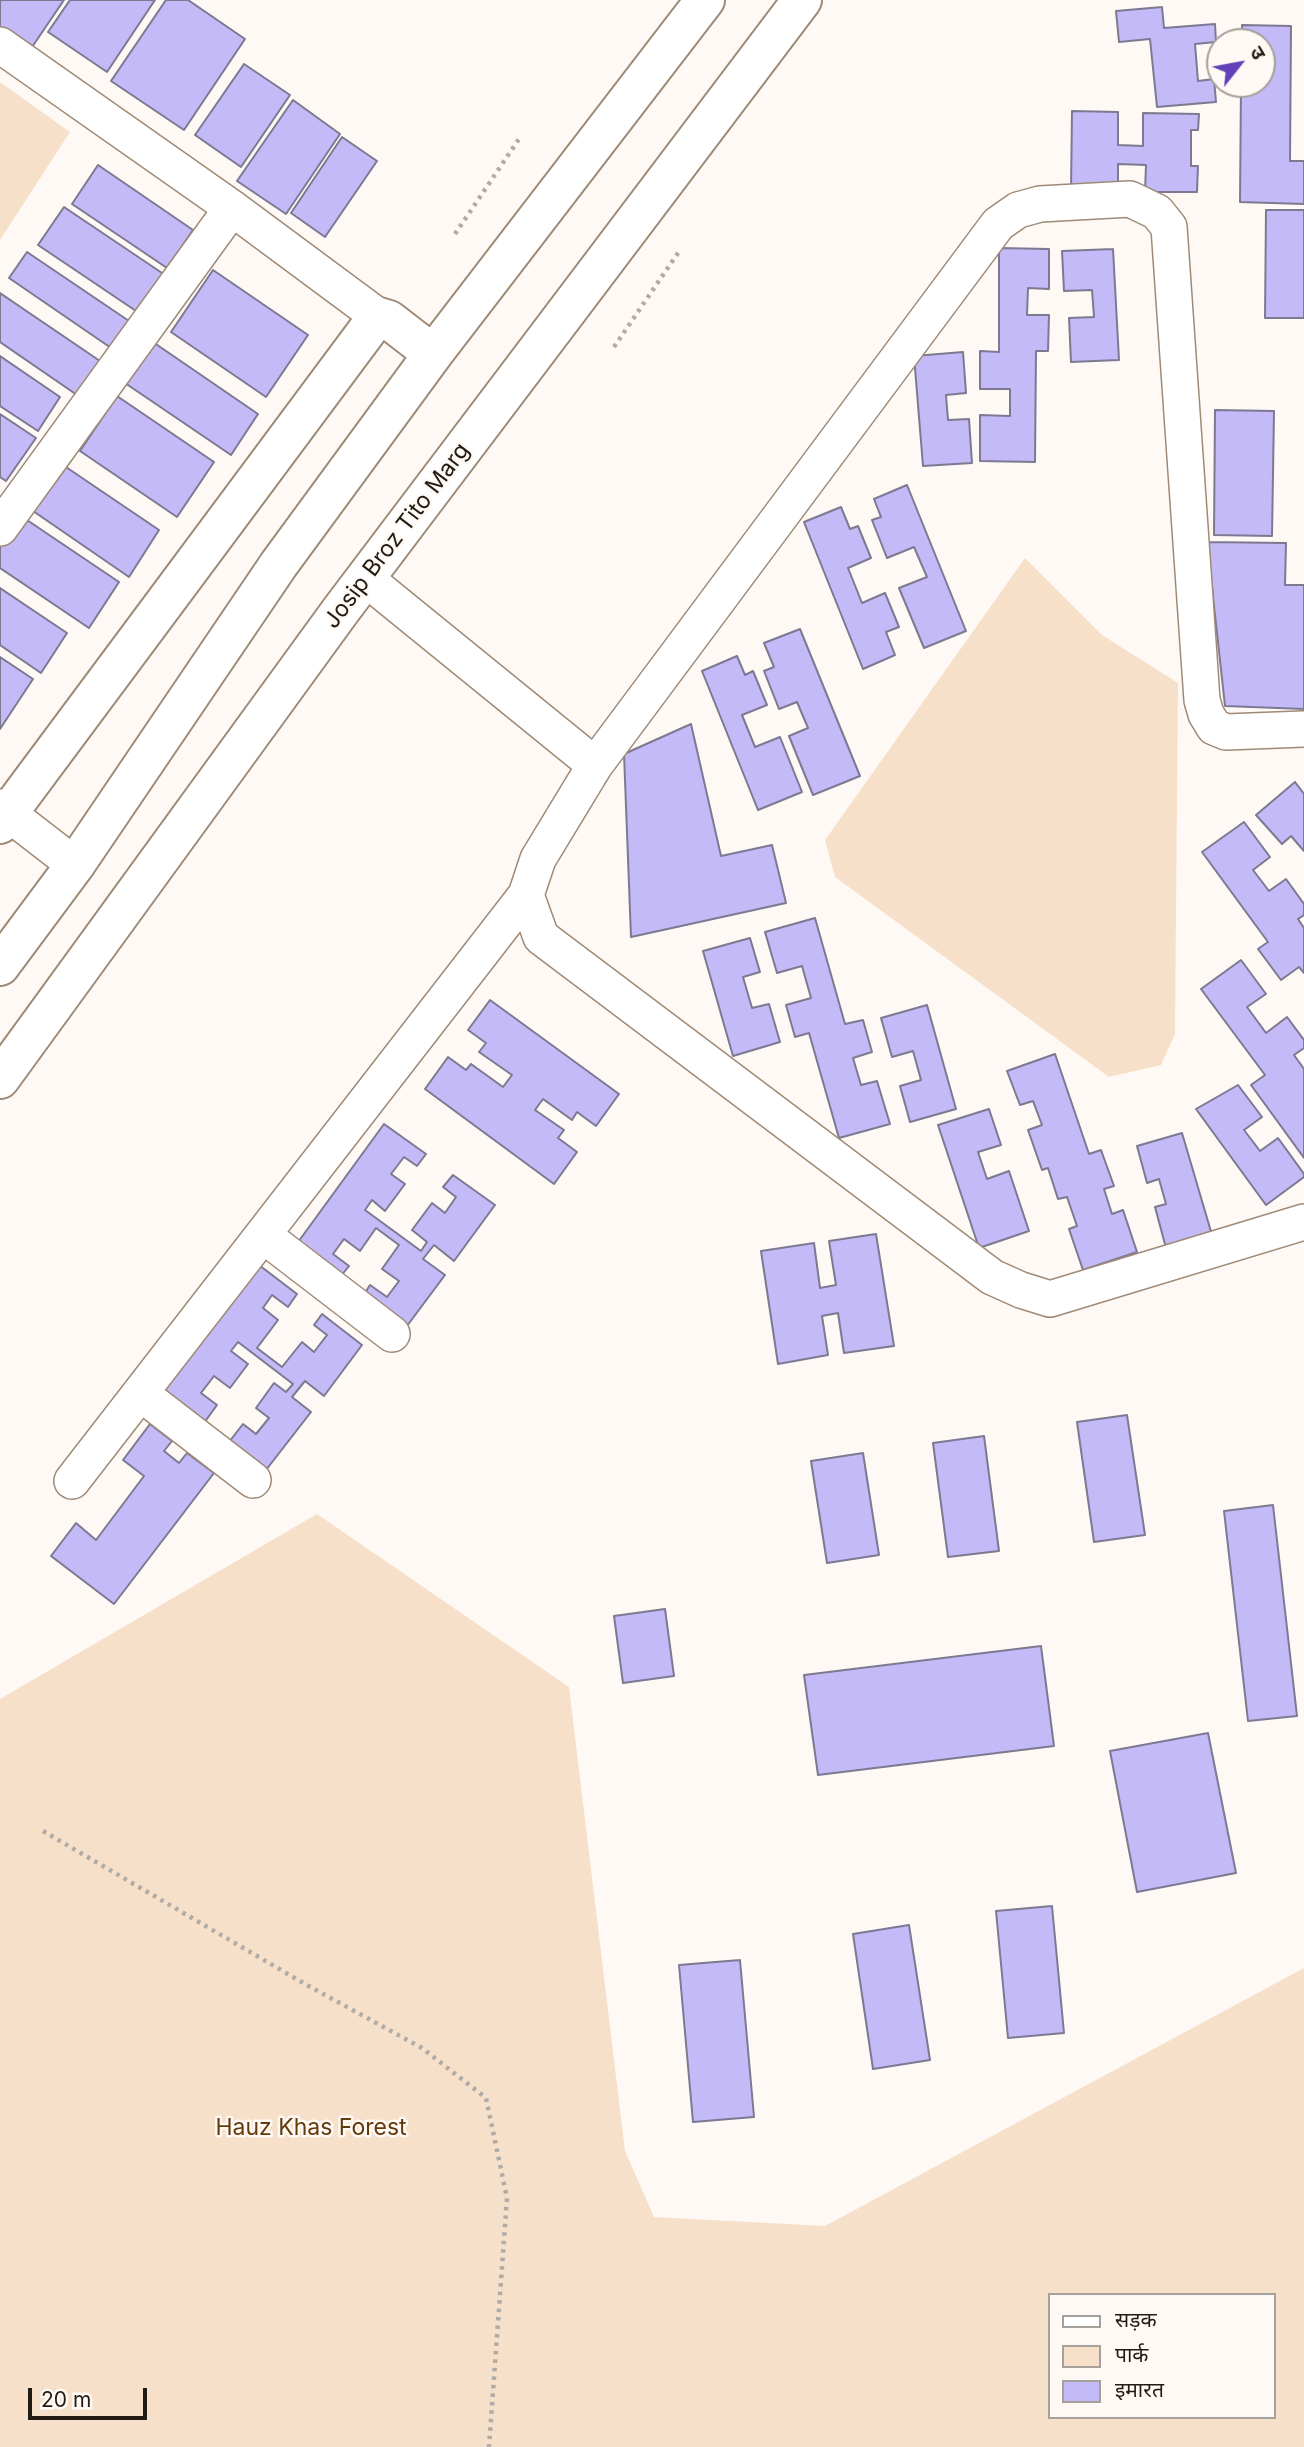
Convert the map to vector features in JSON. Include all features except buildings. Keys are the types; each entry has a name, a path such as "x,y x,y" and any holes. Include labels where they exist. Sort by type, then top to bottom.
{"main road":[{"path":"0,966 75,865 279,564 433,354 705,0"},
{"name":"Josip Broz Tito Marg","path":"0,1079 365,579 802,0"},
{"path":"3,815 379,317 389,320 433,354"}],"street":[{"path":"0,45 232,208 379,317"},
{"path":"72,1481 526,895 538,859 595,765 999,224 1018,210 1040,204 1130,199 1157,212 1169,227 1204,707 1214,727 1226,732 1304,729"},
{"path":"0,527 232,208"},
{"path":"365,579 595,765"},
{"path":"3,815 75,865"},
{"path":"526,895 541,937 992,1277 1021,1290 1050,1299 1304,1222"},
{"path":"263,1234 392,1334"},
{"path":"140,1393 253,1480"}],"path":[{"path":"455,233 519,139"},
{"path":"614,347 680,250"},
{"path":"43,1831 305,1984 422,2048 486,2098 507,2198 489,2447"}],"green space":[{"path":"0,82 70,132 0,240"},
{"path":"1025,558 1102,635 1178,683 1175,1034 1161,1065 1109,1077 835,877 825,840"},
{"name":"Hauz Khas Forest","path":"317,1514 569,1687 625,2151 654,2217 825,2226 1304,1968 1304,2447 0,2447 0,1699"}]}
